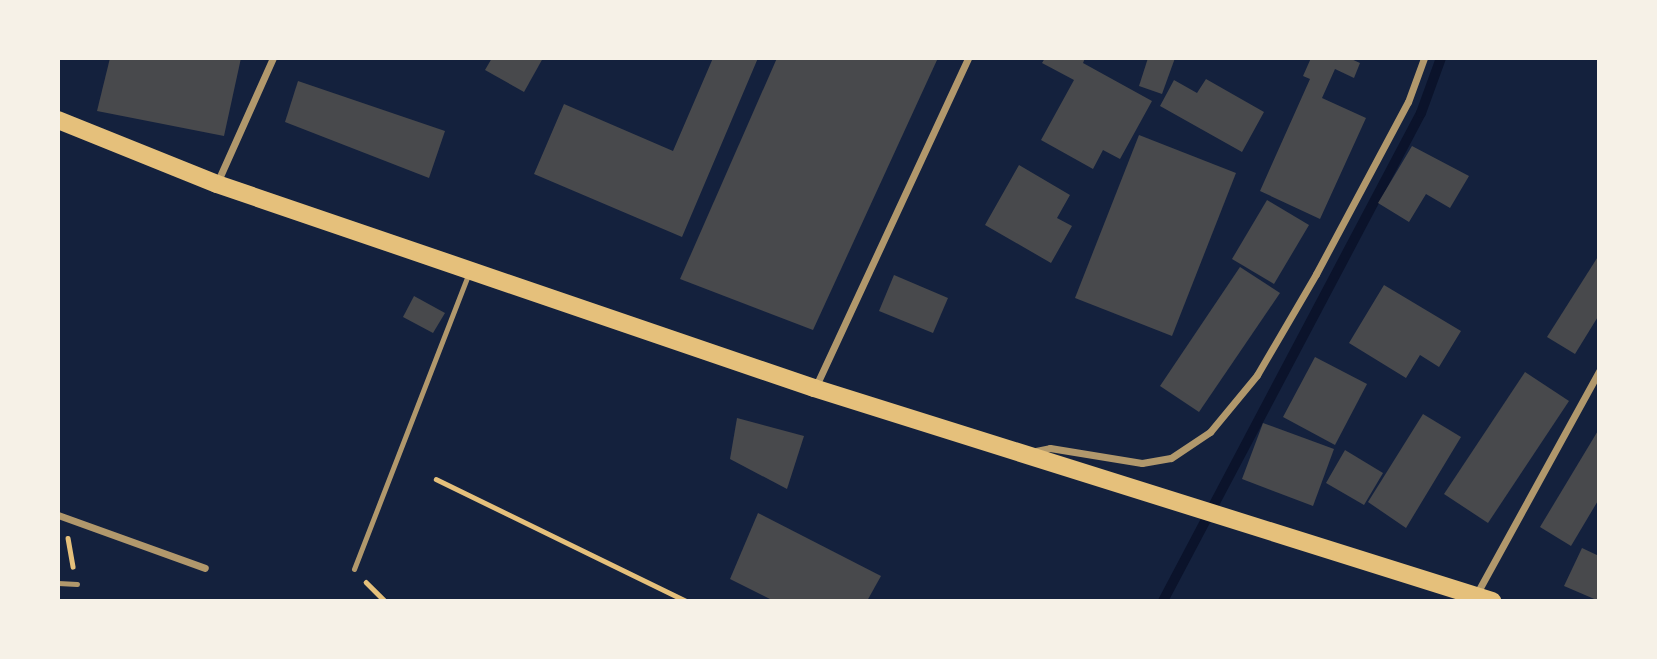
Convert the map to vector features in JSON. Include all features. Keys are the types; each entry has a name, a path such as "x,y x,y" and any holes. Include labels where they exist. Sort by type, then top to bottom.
{"main road":[{"path":"58,120 217,184 814,388 1484,599"}],"street":[{"path":"217,184 273,58"},
{"path":"814,388 968,58"},
{"path":"1023,454 1050,447 1142,463 1171,458 1210,432 1257,375 1317,274 1408,102 1424,58"},
{"path":"1484,599 1599,371"},
{"path":"58,514 205,568"}],"lane":[{"path":"354,569 470,271"},
{"path":"58,583 77,584"}],"path":[{"path":"436,479 686,601"},
{"path":"70,520 68,543 77,584"},
{"path":"354,569 385,601"}],"building":[{"path":"110,58 241,58 224,136 97,111"},
{"path":"492,58 543,58 524,92 485,70"},
{"path":"713,58 758,58 682,237 534,174 564,104 673,151"},
{"path":"777,58 937,60 813,330 680,279"},
{"path":"1045,58 1085,58 1083,63 1152,101 1120,159 1103,150 1093,169 1041,140 1074,80 1042,63"},
{"path":"1148,58 1175,58 1162,94 1139,86"},
{"path":"1311,58 1349,58 1360,63 1354,78 1335,69 1322,98 1366,118 1320,219 1260,191 1310,79 1303,76"},
{"path":"1206,79 1264,112 1242,152 1160,106 1174,80 1197,93"},
{"path":"298,81 445,131 429,178 285,122"},
{"path":"1139,135 1236,173 1172,336 1075,298"},
{"path":"1412,146 1469,176 1450,208 1426,194 1409,222 1378,203"},
{"path":"1019,165 1070,195 1057,218 1072,226 1051,263 985,225"},
{"path":"1267,200 1309,225 1274,284 1232,259"},
{"path":"1599,255 1599,315 1575,354 1547,337"},
{"path":"1240,267 1280,293 1199,412 1160,386"},
{"path":"894,275 948,298 933,333 879,311"},
{"path":"1384,285 1461,331 1439,367 1420,355 1406,378 1349,343"},
{"path":"414,296 445,313 433,333 403,317"},
{"path":"1315,357 1367,384 1335,445 1283,417"},
{"path":"1525,372 1569,401 1488,523 1444,494"},
{"path":"1423,414 1461,437 1406,528 1368,502"},
{"path":"737,418 804,436 787,489 730,459"},
{"path":"1263,423 1334,449 1313,506 1242,479"},
{"path":"1599,429 1599,499 1571,546 1540,527"},
{"path":"1345,450 1383,473 1364,505 1326,483"},
{"path":"758,513 881,576 867,601 774,601 730,579"},
{"path":"1582,548 1599,556 1599,601 1564,586"}],"waterway":[{"path":"1163,601 1421,113 1441,58"}]}
